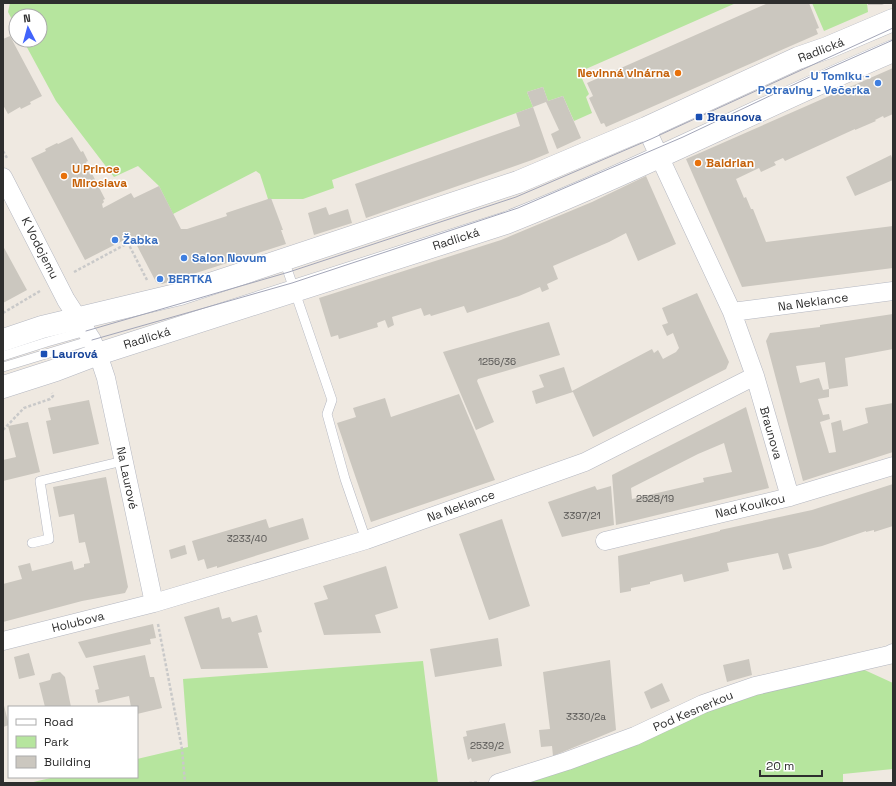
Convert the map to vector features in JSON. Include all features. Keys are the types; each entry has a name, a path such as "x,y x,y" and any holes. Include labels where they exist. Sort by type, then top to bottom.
{"main road":[{"name":"Radlická","path":"3,387 56,370 89,336 180,294 518,182 646,128 798,58 827,48 893,20"},
{"name":"Radlická","path":"3,340 42,327 89,336 296,291 506,223 659,158 838,74 893,50"}],"street":[{"name":"Braunova","path":"646,128 732,312 755,376 790,497"},
{"name":"K Vodojemu","path":"3,177 66,300 89,336"},
{"name":"Na Neklance","path":"732,312 893,291"},
{"name":"Na Laurové","path":"89,336 106,378 154,603"},
{"name":"Na Neklance","path":"154,603 366,540 585,462 755,376"},
{"name":"Nad Koulkou","path":"605,541 790,497 893,466"},
{"name":"Holubova","path":"3,641 154,603"},
{"name":"Pod Kesnerkou","path":"498,783 568,761 634,736 703,704 755,686 892,657"}],"lane":[{"path":"284,260 296,291 332,400 327,414 345,478 366,540"},
{"path":"3,356 47,342 89,336"},
{"path":"3,368 89,336"},
{"path":"32,543 49,539 40,481 123,461"}],"path":[{"path":"68,275 128,243 150,286"},
{"path":"3,312 46,287"},
{"path":"3,430 24,408 50,399 53,396 52,389"},
{"path":"158,624 182,749 185,783"}],"green space":[{"path":"10,3 736,3 579,72 589,94 586,97 592,113 574,121 563,96 548,101 543,87 527,92 533,107 332,180 334,188 303,199 268,199 260,174 256,171 173,214 159,186 138,166 114,177 56,101 27,48 48,48 48,8 9,8"},
{"path":"812,3 867,3 868,12 824,31"},
{"path":"423,661 438,783 29,783 51,778 138,778 138,759 188,747 183,679"},
{"path":"858,667 893,683 893,769 843,774 843,783 521,783 757,693"}],"building":[{"path":"768,3 809,3 819,28 816,29 818,34 606,127 604,123 601,124 589,98 593,96 587,83"},
{"path":"868,3 886,3 882,5 868,5"},
{"path":"8,37 8,48 16,48 42,96 30,102 31,104 21,109 20,107 8,114 3,105 3,39"},
{"path":"893,68 893,114 884,118 883,116 875,120 876,121 785,161 783,158 774,162 776,165 761,172 759,168 736,179 744,198 746,197 751,209 753,209 766,242 893,226 893,268 742,287 686,159"},
{"path":"543,87 548,101 563,96 581,138 557,149 551,134 559,130 546,102 533,107 527,92"},
{"path":"533,107 549,153 366,218 355,184 520,126 516,113"},
{"path":"72,137 81,152 83,151 88,161 86,162 105,199 103,200 104,202 102,204 103,208 131,193 134,198 159,186 181,229 187,229 227,216 226,213 271,198 283,230 281,230 286,244 162,284 156,282 132,236 85,260 31,158 46,151 45,149"},
{"path":"891,155 893,158 893,180 855,196 846,177"},
{"path":"646,176 676,244 638,261 626,233 553,266 558,279 547,284 549,289 542,292 540,287 519,296 467,313 464,306 431,316 430,314 424,316 421,308 392,317 394,325 388,328 385,320 377,323 378,327 339,339 338,335 331,337 319,298 501,240 592,202"},
{"path":"326,207 329,215 348,209 352,223 314,235 308,213"},
{"path":"3,246 27,290 3,303"},
{"path":"697,293 729,362 726,369 593,437 573,392 536,404 532,391 544,387 539,375 564,367 572,391 652,349 654,353 658,350 663,359 676,352 679,348 673,333 667,336 662,325 668,323 662,308"},
{"path":"893,314 893,349 845,358 848,386 829,389 829,397 818,399 823,415 829,414 830,419 820,422 829,453 836,452 831,423 841,420 843,431 868,423 865,408 893,403 893,452 803,481 766,341 770,333 820,327 820,325","holes":["825,362 829,389 823,390 819,378 800,383 796,366"]},
{"path":"549,322 560,355 478,379 477,381 494,422 476,430 443,352"},
{"path":"459,394 495,480 371,522 337,423 356,417 353,408 385,398 391,417"},
{"path":"89,400 99,444 53,454 46,421 51,420 48,408"},
{"path":"746,407 769,488 616,525 612,475","holes":["724,443 732,472 703,478 704,482 632,499 631,488 698,454"]},
{"path":"28,422 40,472 3,481 3,460 16,457 8,426"},
{"path":"106,477 128,587 125,593 82,601 3,622 3,584 22,579 18,566 30,563 32,571 72,561 74,570 84,567 84,564 90,563 85,542 79,543 74,514 59,517 53,487"},
{"path":"893,484 893,526 874,532 874,530 866,531 822,546 788,554 792,568 783,570 778,553 727,563 729,571 684,582 682,574 650,582 650,584 631,588 631,591 620,593 618,556 720,530 812,510"},
{"path":"595,486 597,490 611,486 614,525 562,537 548,502"},
{"path":"303,518 309,539 217,568 217,566 207,569 204,559 198,561 192,541 266,519 269,528"},
{"path":"502,519 530,606 489,620 459,534"},
{"path":"185,545 187,554 171,559 169,550"},
{"path":"386,566 398,608 375,615 381,633 324,635 314,603 328,599 323,586"},
{"path":"219,607 222,619 230,617 232,622 257,615 262,632 258,633 268,668 201,669 184,617"},
{"path":"153,624 156,638 150,639 151,644 86,658 78,642"},
{"path":"498,638 502,666 435,677 430,649"},
{"path":"29,653 35,675 19,679 14,657"},
{"path":"145,655 150,677 154,677 162,708 138,714 138,706 131,706 129,696 98,703 95,690 99,689 93,666"},
{"path":"749,659 752,675 727,682 723,665"},
{"path":"610,660 616,730 553,756 552,746 541,747 539,730 550,729 543,672"},
{"path":"60,672 65,677 71,706 45,706 39,683 50,680 52,674"},
{"path":"662,683 670,701 651,709 644,692"},
{"path":"3,702 8,725 3,727"},
{"path":"505,723 511,753 472,762 471,758 468,760 463,737 467,736 466,731"}],"tram line":[{"path":"86,331 289,272 516,197 651,139 893,28"},
{"path":"92,340 292,283 518,208 683,137 814,75 893,40"}],"place":[{"name":"Nevinná vinárna","path":"678,73"},
{"name":"U Tomiku - Potraviny - Večerka","path":"878,83"},
{"name":"Braunova","path":"699,117"},
{"name":"Baldrian","path":"698,163"},
{"name":"U Prince Miroslava","path":"64,176"},
{"name":"Žabka","path":"115,240"},
{"name":"Salon Novum","path":"184,258"},
{"name":"BERTKA","path":"160,279"},
{"name":"Laurová","path":"44,354"}]}
